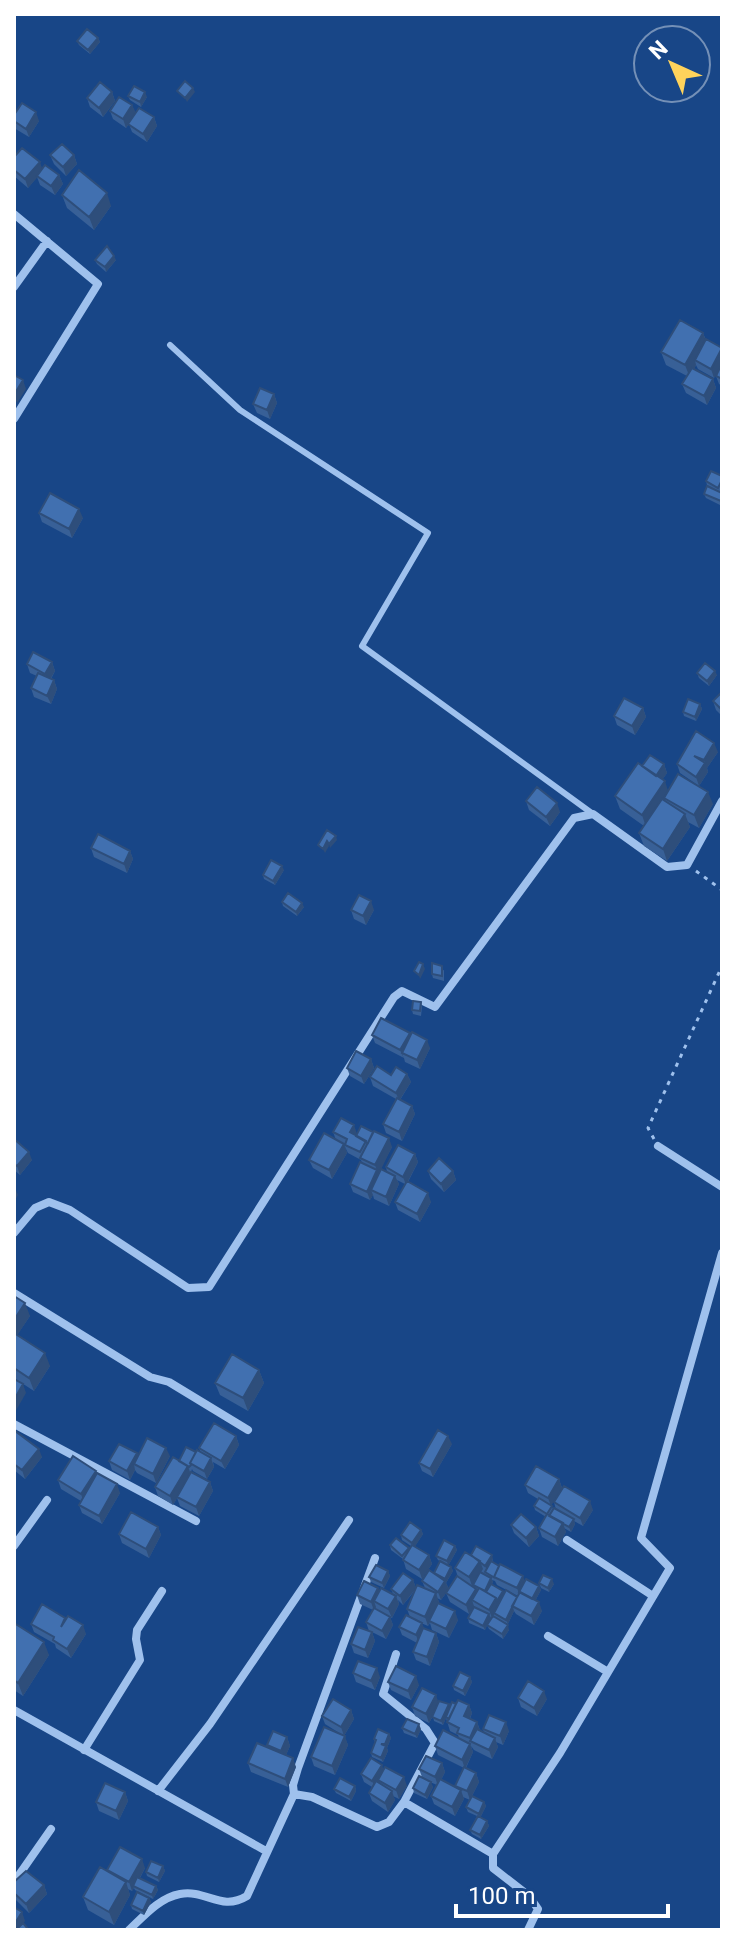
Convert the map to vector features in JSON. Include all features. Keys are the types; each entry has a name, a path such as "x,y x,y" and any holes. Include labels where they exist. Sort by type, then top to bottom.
{"street":[{"path":"14,214 98,284 14,419"},
{"path":"14,287 47,241"},
{"path":"14,1233 35,1208 49,1202 70,1210 188,1288 209,1287 394,997 402,991 435,1007 574,818 593,814 667,867 687,865 722,801"},
{"path":"658,1146 722,1187"},
{"path":"528,1930 538,1909 529,1896 493,1868 493,1854 560,1753 670,1568 641,1538 722,1253"},
{"path":"14,1293 150,1377 169,1382 248,1430"},
{"path":"14,1424 196,1521"},
{"path":"14,1546 47,1500"},
{"path":"158,1791 210,1724 349,1520"},
{"path":"567,1540 653,1596"},
{"path":"129,1930 158,1904 178,1894 192,1893 229,1903 247,1896 294,1794 298,1768 375,1558"},
{"path":"84,1750 140,1660 137,1630 162,1591"},
{"path":"548,1636 608,1672"},
{"path":"294,1794 312,1797 377,1827 389,1822 404,1802 435,1743 426,1729 383,1694 396,1654"},
{"path":"14,1710 266,1851"},
{"path":"404,1802 493,1854"},
{"path":"14,1882 51,1829"}],"lane":[{"path":"170,345 240,410 428,533 362,646 593,814"}],"path":[{"path":"687,865 722,890"},
{"path":"658,1146 648,1128 722,966"}],"building":[{"path":"87,29 98,38 88,50 77,41"},
{"path":"185,81 193,88 185,98 177,91"},
{"path":"100,82 112,92 99,108 87,98"},
{"path":"134,86 145,92 140,102 128,96"},
{"path":"119,97 132,105 123,119 110,111"},
{"path":"22,103 36,112 26,129 14,121 14,115"},
{"path":"139,108 154,117 143,134 128,124"},
{"path":"62,144 74,155 63,167 50,155"},
{"path":"22,148 40,162 25,179 14,170 14,157"},
{"path":"45,165 59,175 51,186 37,176"},
{"path":"79,170 107,193 89,217 62,195"},
{"path":"107,246 114,256 105,267 95,260"},
{"path":"680,320 703,333 685,365 661,352"},
{"path":"706,339 722,348 711,369 695,360"},
{"path":"722,363 722,379 716,376"},
{"path":"692,368 713,379 704,396 682,384"},
{"path":"14,375 23,380 14,395"},
{"path":"260,388 274,394 267,410 253,404"},
{"path":"711,471 722,476 718,488 706,481"},
{"path":"707,486 722,493 721,501 704,494"},
{"path":"50,493 79,509 69,529 39,513"},
{"path":"33,652 52,662 45,674 27,664"},
{"path":"705,663 715,671 707,681 697,673"},
{"path":"38,673 54,680 47,696 31,688"},
{"path":"722,692 722,710 713,701"},
{"path":"624,698 643,708 632,726 614,716"},
{"path":"688,699 700,704 695,717 683,712"},
{"path":"696,731 714,743 704,760 694,756 705,763 696,777 677,764"},
{"path":"650,755 664,764 656,776 642,766"},
{"path":"638,763 665,781 642,815 615,796"},
{"path":"678,774 708,792 694,815 664,798"},
{"path":"537,787 557,803 546,817 526,801"},
{"path":"662,799 685,814 663,849 639,833"},
{"path":"327,830 336,836 329,844 327,841 323,849 318,845"},
{"path":"98,834 130,851 124,864 91,848"},
{"path":"271,860 282,866 273,881 263,875"},
{"path":"288,893 302,903 296,912 282,902"},
{"path":"359,895 371,901 363,916 351,910"},
{"path":"419,962 423,964 419,975 414,971"},
{"path":"432,963 442,966 442,976 432,974"},
{"path":"413,1001 421,1002 420,1011 412,1010"},
{"path":"381,1018 410,1033 400,1050 372,1035"},
{"path":"412,1032 427,1040 417,1060 402,1053"},
{"path":"356,1051 371,1059 361,1076 347,1068"},
{"path":"377,1066 391,1075 396,1067 407,1074 396,1093 370,1077"},
{"path":"397,1098 412,1106 399,1132 383,1124"},
{"path":"341,1118 354,1125 350,1132 366,1141 360,1152 345,1145 347,1139 333,1132"},
{"path":"361,1126 373,1132 368,1143 356,1136"},
{"path":"374,1131 389,1138 375,1165 360,1158"},
{"path":"324,1133 344,1144 329,1170 309,1160"},
{"path":"14,1139 29,1152 17,1166 14,1164"},
{"path":"398,1145 415,1154 403,1177 386,1167"},
{"path":"439,1158 453,1171 441,1184 428,1171"},
{"path":"360,1162 377,1170 367,1192 350,1184"},
{"path":"381,1169 395,1176 386,1197 371,1190"},
{"path":"407,1181 428,1193 417,1214 395,1202"},
{"path":"14,1296 25,1303 14,1320"},
{"path":"14,1333 45,1353 29,1378 14,1368"},
{"path":"232,1354 259,1370 243,1398 215,1383"},
{"path":"14,1379 23,1384 14,1400"},
{"path":"214,1423 236,1436 221,1461 199,1448"},
{"path":"438,1430 448,1436 430,1469 419,1463"},
{"path":"15,1431 39,1449 22,1470 14,1464"},
{"path":"147,1438 166,1448 153,1474 134,1464"},
{"path":"119,1444 137,1453 127,1471 109,1461"},
{"path":"186,1447 196,1452 189,1467 179,1461"},
{"path":"197,1450 211,1458 204,1471 190,1463"},
{"path":"73,1456 96,1471 81,1494 58,1480"},
{"path":"173,1457 188,1466 170,1496 155,1487"},
{"path":"536,1466 559,1479 548,1498 525,1485"},
{"path":"191,1472 210,1482 196,1507 177,1497"},
{"path":"97,1473 117,1484 99,1516 79,1505"},
{"path":"564,1486 590,1501 580,1518 554,1502"},
{"path":"539,1498 552,1506 547,1514 534,1506"},
{"path":"554,1508 574,1519 569,1527 549,1516"},
{"path":"131,1512 158,1527 146,1549 119,1534"},
{"path":"521,1514 536,1527 526,1538 511,1525"},
{"path":"547,1514 563,1523 555,1537 539,1528"},
{"path":"410,1522 421,1530 412,1543 401,1535"},
{"path":"396,1538 409,1548 402,1556 390,1545"},
{"path":"444,1540 455,1546 447,1561 436,1556"},
{"path":"412,1545 429,1555 419,1570 403,1560"},
{"path":"476,1546 492,1555 485,1566 471,1555"},
{"path":"465,1552 480,1561 469,1577 455,1568"},
{"path":"440,1561 451,1567 445,1579 434,1573"},
{"path":"491,1561 499,1566 495,1578 485,1572"},
{"path":"500,1564 523,1576 517,1588 494,1577"},
{"path":"376,1565 388,1571 382,1583 369,1577"},
{"path":"429,1570 445,1581 438,1592 422,1581"},
{"path":"480,1572 491,1578 485,1591 473,1585"},
{"path":"403,1573 413,1580 400,1596 391,1589"},
{"path":"543,1575 552,1579 548,1588 539,1583"},
{"path":"457,1576 476,1589 466,1605 446,1593"},
{"path":"526,1579 539,1586 532,1599 519,1592"},
{"path":"364,1581 378,1588 371,1602 357,1595"},
{"path":"491,1584 503,1591 497,1601 486,1592"},
{"path":"417,1585 436,1593 425,1617 407,1609"},
{"path":"381,1588 396,1596 388,1609 374,1601"},
{"path":"479,1588 496,1598 489,1610 472,1600"},
{"path":"506,1590 517,1597 506,1620 494,1613"},
{"path":"520,1592 539,1602 531,1616 512,1606"},
{"path":"438,1603 455,1611 446,1629 429,1621"},
{"path":"42,1604 65,1618 61,1627 68,1616 83,1625 67,1649 53,1640 54,1637 31,1624"},
{"path":"474,1607 489,1614 483,1626 468,1618"},
{"path":"374,1608 390,1617 382,1631 366,1622"},
{"path":"406,1615 422,1623 416,1635 399,1627"},
{"path":"493,1616 508,1625 502,1634 487,1625"},
{"path":"14,1623 44,1642 18,1683 14,1680"},
{"path":"358,1627 372,1632 365,1650 351,1644"},
{"path":"423,1628 436,1633 427,1657 413,1652"},
{"path":"358,1661 377,1668 371,1681 353,1673"},
{"path":"396,1666 416,1676 408,1691 388,1682"},
{"path":"460,1672 470,1677 463,1691 453,1686"},
{"path":"528,1681 544,1691 534,1708 518,1698"},
{"path":"422,1688 436,1695 426,1714 412,1707"},
{"path":"333,1699 351,1710 341,1727 322,1716"},
{"path":"458,1700 469,1705 464,1716 477,1722 470,1738 457,1733 459,1728 447,1722"},
{"path":"439,1701 449,1704 441,1721 432,1717"},
{"path":"452,1702 456,1704 449,1719 446,1717"},
{"path":"489,1715 506,1722 500,1736 483,1729"},
{"path":"407,1719 419,1724 415,1734 402,1728"},
{"path":"324,1727 345,1736 332,1766 311,1757"},
{"path":"378,1729 389,1734 385,1744 381,1744 386,1746 381,1758 371,1753"},
{"path":"477,1729 495,1738 489,1750 470,1741"},
{"path":"443,1730 470,1744 462,1760 435,1746"},
{"path":"273,1731 287,1737 281,1751 267,1745"},
{"path":"257,1743 293,1758 285,1779 248,1763"},
{"path":"426,1756 442,1763 435,1777 419,1769"},
{"path":"371,1758 382,1765 372,1781 361,1774"},
{"path":"385,1767 404,1777 396,1790 378,1780"},
{"path":"464,1767 476,1773 467,1791 455,1786"},
{"path":"419,1776 431,1782 425,1795 413,1788"},
{"path":"340,1778 355,1786 349,1797 334,1789"},
{"path":"440,1779 461,1790 452,1807 431,1796"},
{"path":"376,1781 392,1791 385,1803 369,1793"},
{"path":"105,1783 125,1792 116,1811 96,1802"},
{"path":"472,1796 484,1802 479,1814 466,1807"},
{"path":"478,1816 487,1821 480,1835 470,1830"},
{"path":"120,1847 142,1859 129,1882 107,1870"},
{"path":"151,1861 163,1866 158,1878 146,1872"},
{"path":"100,1867 126,1882 109,1912 83,1897"},
{"path":"26,1871 44,1885 26,1904 14,1893 14,1882"},
{"path":"137,1877 156,1886 152,1895 133,1886"},
{"path":"137,1892 149,1898 143,1911 131,1905"},
{"path":"14,1907 22,1912 14,1925"},
{"path":"23,1923 27,1930 16,1930"}]}
